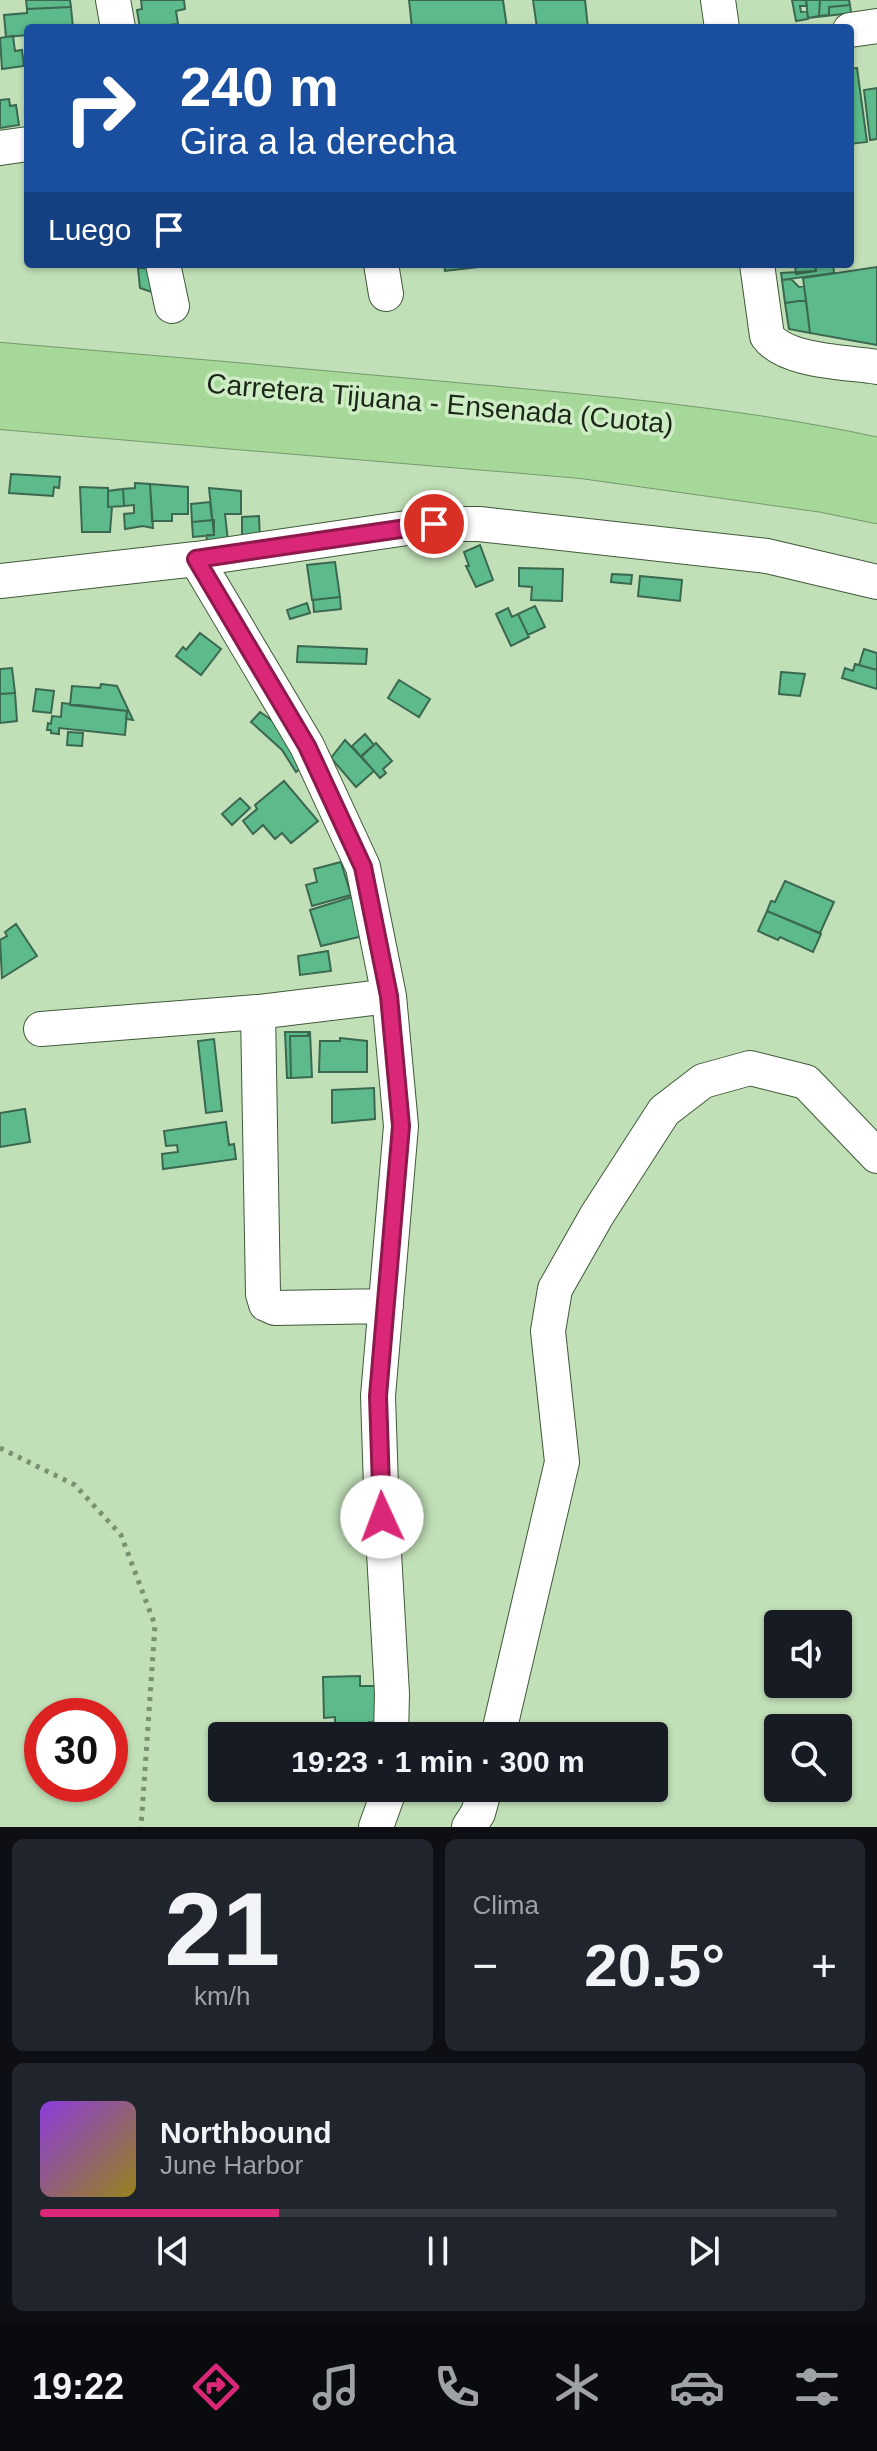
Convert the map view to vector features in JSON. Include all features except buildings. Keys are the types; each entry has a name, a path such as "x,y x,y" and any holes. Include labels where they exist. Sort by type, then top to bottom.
{"highway":[{"name":"Carretera Tijuana - Ensenada (Cuota)","path":"0,365 207,381 688,427 828,449 877,460"},
{"name":"Carretera Tijuana - Ensenada (Cuota)","path":"0,407 582,456 824,490 877,501"}],"street":[{"path":"113,0 117,24"},
{"path":"718,0 721,24"},
{"path":"854,29 877,26"},
{"path":"0,148 24,145"},
{"path":"164,268 172,306"},
{"path":"758,268 767,336 774,345 788,353 877,367"},
{"path":"0,581 196,559 434,524 479,524 767,556 877,582"},
{"path":"196,559 307,746 363,867 389,996 401,1126 378,1396 391,1722"},
{"path":"41,1029 258,1012 389,996"},
{"path":"258,1012 263,1294 266,1304 275,1308 386,1306"},
{"path":"501,1722 562,1462 548,1331 555,1289 597,1215 664,1111 703,1081 750,1068 806,1082 877,1156"},
{"path":"376,1827 385,1802"},
{"path":"469,1827 481,1802"}],"path":[{"path":"0,1448 75,1485 121,1535 155,1625 141,1827"}],"route":[{"path":"382,1517 378,1396 401,1126 389,996 363,867 307,746 196,559 434,524"}]}
